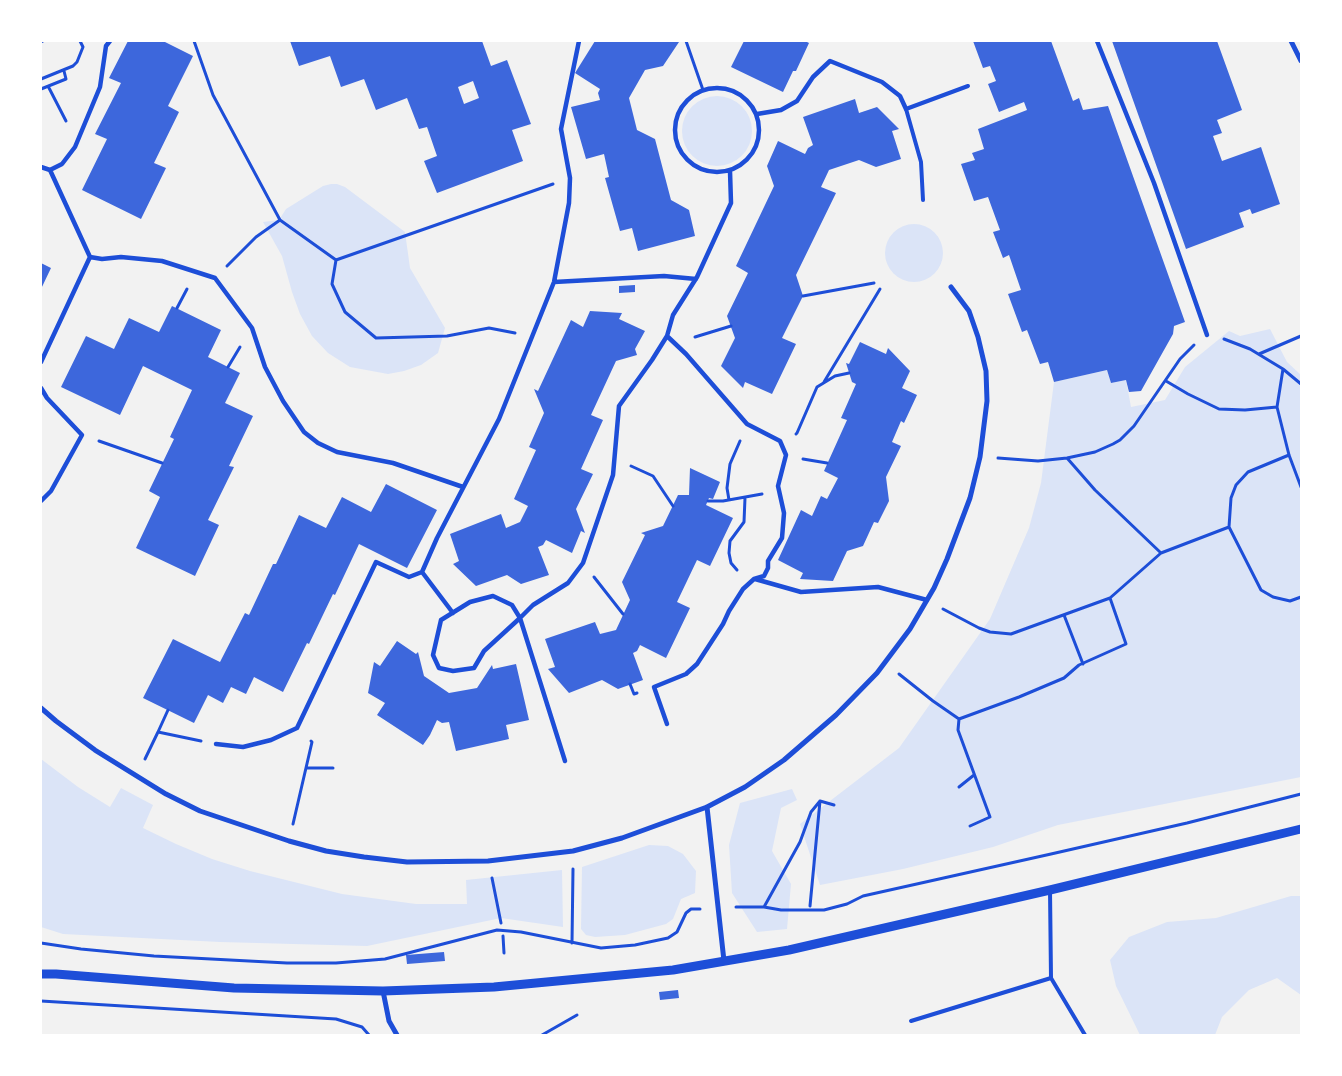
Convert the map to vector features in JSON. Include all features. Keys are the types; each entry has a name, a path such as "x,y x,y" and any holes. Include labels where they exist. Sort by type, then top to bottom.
{"street":[{"path":"41,167 50,170 62,164 75,147 100,87 106,46 110,41"},
{"path":"216,744 244,747 271,740 297,728 376,562 409,577 422,572 437,538 499,419 554,282 569,203 570,178 561,129 579,41"},
{"path":"1097,41 1154,183 1207,335"},
{"path":"1291,41 1301,61"},
{"path":"757,114 781,110 797,101 813,77 830,61 882,82 900,96 906,109"},
{"path":"726,88 744,97 757,114 760,128 758,142 753,154 744,164 730,171 706,172 694,167 683,157 676,142 675,121 682,106 690,96 703,90 726,88"},
{"path":"41,362 90,258 50,170"},
{"path":"565,761 520,618 512,605 493,596 470,602 441,620 433,655 438,668 453,671 474,668 484,651 520,618 533,605 568,584 583,563 613,475 619,406 667,336 673,314 696,279 731,203 730,171"},
{"path":"90,258 121,257 162,262 215,278 252,328 265,367 283,400 304,432 318,443 337,452 393,463 463,487"},
{"path":"554,282 664,276 696,279"},
{"path":"41,708 96,750 166,794 200,811 289,841 326,851 364,857 407,862 488,861 573,851 622,838 707,807 745,787 784,760 836,714 878,673 910,629 947,559 970,498 980,457 987,401 986,371 970,310 952,287"},
{"path":"667,336 686,354 747,424 780,441 786,455 778,486 784,513 782,538 768,561 768,568 764,576 754,579 742,589 724,624 697,664 686,674 654,687 667,724"},
{"path":"41,388 47,398 82,436 51,491 41,500"},
{"path":"422,572 453,613"},
{"path":"754,579 801,592 878,587 927,600"},
{"path":"707,807 724,961"},
{"path":"41,974 234,988 383,991 494,987 673,970 789,950 1050,890 1301,829"},
{"path":"41,969 56,974"},
{"path":"383,991 390,1021 397,1035"}],"lane":[{"path":"923,200 920,162 906,109 968,86"},
{"path":"1050,890 1051,978 1085,1035"},
{"path":"911,1021 1051,978"}],"path":[{"path":"41,79 64,71 77,62 83,47 80,41"},
{"path":"194,41 213,95 280,220 336,260"},
{"path":"686,41 703,90"},
{"path":"41,89 66,79 64,71"},
{"path":"48,86 66,122"},
{"path":"336,260 570,178"},
{"path":"215,278 256,238 280,220"},
{"path":"336,260 332,284 345,312 376,338 447,336 489,328 533,337"},
{"path":"803,296 874,283"},
{"path":"824,382 880,289"},
{"path":"675,344 731,326"},
{"path":"980,457 1038,461 1067,458 1095,452 1120,440 1134,426 1180,359 1207,335 1229,340 1258,354 1283,368 1301,384"},
{"path":"1258,354 1301,336"},
{"path":"1283,368 1277,407 1289,455 1301,487"},
{"path":"780,441 797,433 817,387 824,382 849,373"},
{"path":"1166,381 1194,398 1219,409 1245,410 1277,407"},
{"path":"729,500 730,464 747,424"},
{"path":"82,436 162,463"},
{"path":"786,455 827,464"},
{"path":"1289,455 1248,472 1236,485 1231,498 1230,527 1261,590 1273,597 1290,601 1301,597"},
{"path":"1067,458 1095,490 1161,553"},
{"path":"614,460 653,476 672,506"},
{"path":"708,501 745,498 761,494 778,486"},
{"path":"745,498 744,522 730,541 729,553 731,563 738,572 754,579"},
{"path":"927,600 979,628 990,632 1011,634 1110,598 1161,553 1230,527"},
{"path":"583,563 623,614"},
{"path":"959,719 1064,678 1082,664 1126,644 1110,598"},
{"path":"1064,615 1082,664"},
{"path":"885,662 933,701 959,719"},
{"path":"144,760 168,710"},
{"path":"959,719 958,730 990,817 970,826"},
{"path":"158,732 216,744"},
{"path":"289,841 312,742"},
{"path":"306,768 333,768"},
{"path":"959,787 974,775"},
{"path":"738,907 764,907 780,910 824,910 847,904 863,896 1070,850 1301,794"},
{"path":"764,907 800,842 811,812 820,801"},
{"path":"820,801 834,805"},
{"path":"810,906 820,801"},
{"path":"572,943 573,851"},
{"path":"488,861 501,923"},
{"path":"41,943 154,956 287,963 336,963 385,959 497,930 521,932 601,948 635,945 668,938 677,932 686,912 691,909 700,909"},
{"path":"503,936 504,953"},
{"path":"41,1001 336,1019 362,1027 368,1035"},
{"path":"542,1035 577,1016"}],"shaded area":[{"path":"717,96 736,102 746,112 752,131 746,150 736,160 717,166 698,160 688,150 682,131 688,112 698,102"},
{"path":"331,184 345,187 405,232 410,268 445,328 438,353 421,365 388,374 350,367 328,353 312,336 300,314 282,256 263,222 279,220 286,209 323,186"},
{"path":"914,224 930,229 938,237 943,253 938,269 930,277 914,282 898,277 890,269 885,253 890,237 898,229"},
{"path":"1270,329 1287,362 1301,375 1301,777 1058,825 993,847 903,869 820,885 800,824 899,748 990,619 1029,528 1041,483 1054,382 1107,370 1111,383 1126,380 1131,407 1165,400 1185,367 1229,331 1240,336"},
{"path":"41,759 78,787 110,807 121,788 153,805 143,828 176,844 212,859 250,871 342,894 416,904 467,904 466,880 562,870 563,927 501,918 367,946 220,942 63,934 41,927"},
{"path":"792,789 797,800 781,808 772,851 791,884 787,929 757,932 732,893 729,845 740,803"},
{"path":"649,845 668,846 683,854 696,871 695,893 681,899 673,919 666,924 625,935 595,937 586,935 581,929 582,867"},
{"path":"1291,896 1301,896 1301,995 1277,978 1249,990 1222,1017 1215,1035 1140,1035 1116,986 1110,960 1129,937 1167,922 1216,918"}],"building":[{"path":"128,41 163,41 193,56 168,106 179,112 154,163 166,168 141,219 82,190 107,139 95,134 121,83 109,78"},
{"path":"290,41 482,41 491,66 507,60 531,124 512,130 523,161 437,193 424,161 437,156 427,127 419,129 407,98 376,110 364,79 341,87 330,56 299,66","holes":["473,81 479,98 464,104 458,87"]},
{"path":"595,41 679,42 663,66 645,70 629,98 637,130 655,139 671,200 689,210 695,236 638,251 632,228 620,231 605,178 609,177 604,154 586,159 571,107 600,100 598,93 600,89 575,73"},
{"path":"744,41 805,41 809,43 796,71 793,71 783,92 731,67"},
{"path":"973,41 1051,41 1073,101 1079,98 1083,110 1108,106 1185,322 1174,326 1173,334 1141,391 1129,392 1126,380 1111,383 1107,370 1054,382 1048,362 1040,364 1027,330 1022,332 1008,294 1021,290 1009,255 1003,258 993,232 1000,230 988,197 974,201 961,164 975,160 972,153 984,149 978,129 1027,110 1024,102 999,112 988,84 996,81 990,66 983,68"},
{"path":"1112,41 1217,41 1242,110 1217,120 1222,133 1213,136 1222,161 1261,147 1280,204 1252,214 1250,209 1239,213 1244,227 1186,249"},
{"path":"855,99 859,113 877,107 899,129 892,131 901,159 876,167 859,160 829,170 821,187 836,193 796,275 803,296 782,338 796,344 772,394 745,382 743,388 721,366 735,338 727,316 748,273 736,266 774,186 767,166 778,141 805,154 808,148 813,145 803,117"},
{"path":"41,263 51,268 41,289"},
{"path":"635,285 635,292 619,293 619,286"},
{"path":"172,306 221,330 208,357 240,373 225,403 253,416 229,466 234,467 208,520 219,525 195,576 136,548 160,497 149,491 174,439 170,437 192,390 143,366 120,415 61,387 86,336 114,349 129,318 159,332"},
{"path":"590,311 622,313 619,319 645,331 635,349 637,355 616,361 591,415 603,420 581,469 593,474 576,509 585,533 581,531 572,553 546,540 543,545 538,547 549,575 521,584 507,575 476,586 453,564 459,561 450,534 501,514 506,528 520,522 528,506 514,499 536,450 529,447 544,413 534,389 538,391 571,320 583,327"},
{"path":"860,342 886,354 888,348 910,371 902,388 917,395 904,423 901,421 892,442 901,446 886,477 889,501 878,523 874,522 863,546 847,551 833,581 800,579 803,573 778,560 801,510 812,516 821,496 827,499 838,478 824,471 847,420 841,418 856,384 852,382 846,363 849,364"},
{"path":"690,468 720,482 713,499 709,498 706,505 733,518 710,566 697,560 677,602 690,608 666,658 640,645 637,651 633,653 643,680 618,689 602,680 569,693 548,669 555,667 545,639 595,622 600,634 616,630 630,600 622,582 645,535 641,533 663,526 678,495 689,495"},
{"path":"386,484 437,510 407,568 359,544 335,595 333,594 283,692 254,677 246,694 231,687 223,703 208,695 194,723 143,698 173,639 220,662 245,613 249,615 299,515 326,528 342,497 371,512"},
{"path":"397,641 416,654 418,652 424,676 449,693 477,688 492,665 493,669 516,664 529,720 506,725 509,739 456,751 449,722 442,723 437,720 423,745 377,715 385,703 368,693 374,662 380,666"},
{"path":"444,952 445,961 407,964 406,955"},
{"path":"678,990 679,998 660,1000 659,992"}]}
